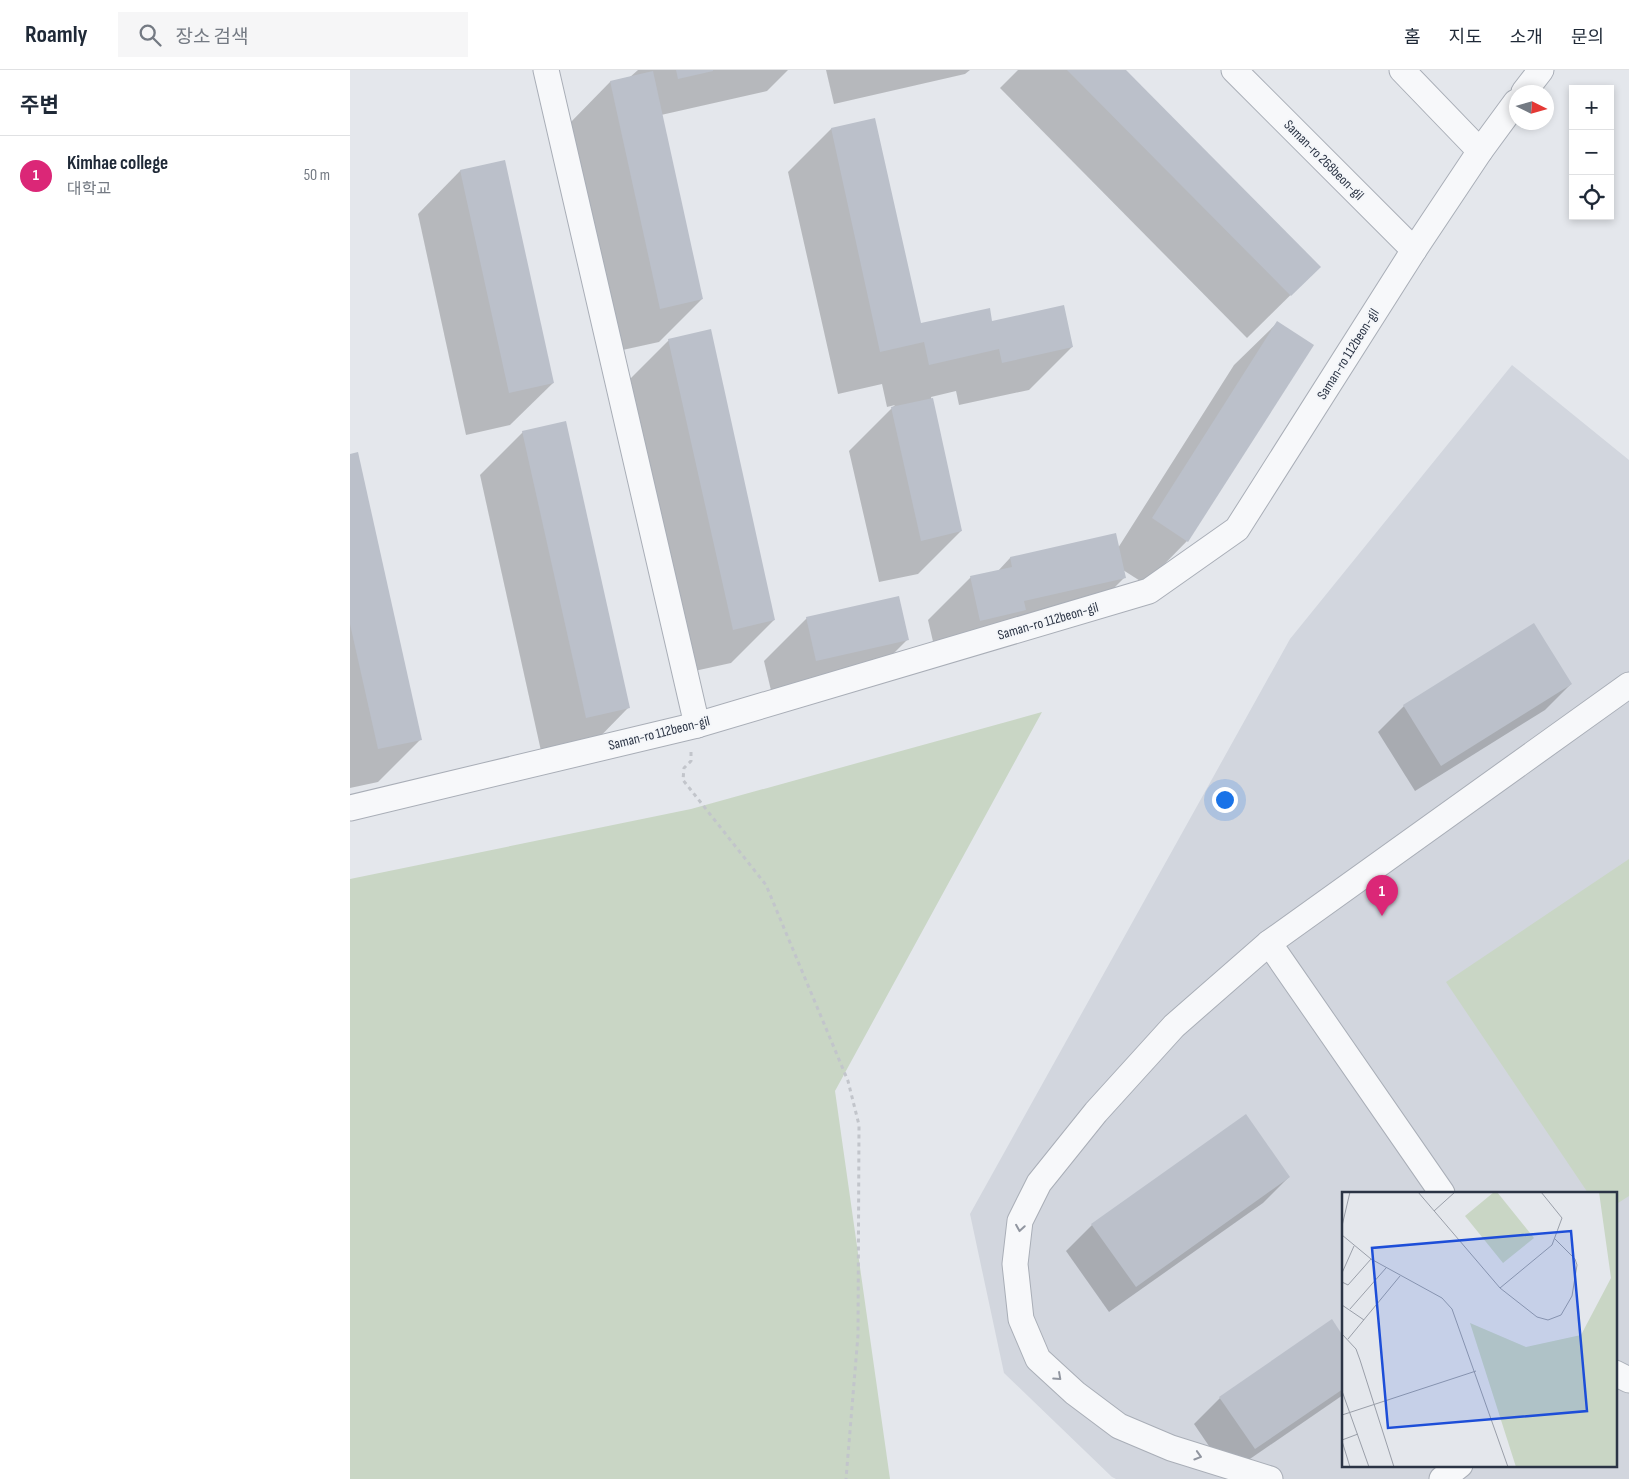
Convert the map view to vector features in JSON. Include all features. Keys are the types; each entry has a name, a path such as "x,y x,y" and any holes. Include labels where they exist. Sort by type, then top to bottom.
{"street":[{"path":"546,70 694,725"},
{"name":"Saman-ro 268beon-gil","path":"1234,70 1414,250"},
{"path":"1402,70 1480,151"},
{"path":"1529,85 1541,70"},
{"name":"Saman-ro 112beon-gil","path":"350,808 694,725 1149,591 1237,529 1414,250 1480,151 1509,112"},
{"path":"1270,1479 1171,1448 1119,1426 1075,1393 1038,1359 1021,1319 1015,1264 1020,1221 1039,1183 1096,1112 1174,1026 1269,944 1629,684"},
{"path":"1269,944 1441,1192"},
{"path":"1616,1374 1629,1380"},
{"path":"1442,1479 1459,1466"}],"path":[{"path":"694,725 691,761 684,768 683,780 766,885 848,1081 859,1125 858,1335 846,1479"}],"shaded area":[{"path":"1512,365 1629,460 1629,1479 1116,1479 1004,1373 970,1214 1290,639"}],"green space":[{"path":"1042,712 835,1091 890,1479 350,1479 350,879 691,809"},
{"path":"1629,859 1629,1196 1616,1204 1616,1192 1587,1192 1446,982"}],"building":[{"path":"676,70 713,70 713,71 678,79"},
{"path":"1067,70 1126,70 1321,267 1291,296"},
{"path":"653,71 703,299 660,309 610,81"},
{"path":"875,118 921,323 990,308 992,321 1064,305 1073,347 1002,363 999,349 929,365 924,342 880,352 831,128"},
{"path":"505,160 554,383 509,393 460,170"},
{"path":"1277,321 1314,345 1188,542 1152,518"},
{"path":"711,329 775,620 733,630 668,339"},
{"path":"933,398 962,531 921,541 891,407"},
{"path":"566,421 630,708 586,718 522,431"},
{"path":"358,452 422,740 378,749 350,624 350,454"},
{"path":"1116,533 1126,578 1024,601 1026,610 980,621 970,576 1012,567 1010,557"},
{"path":"899,596 909,640 816,661 806,617"},
{"path":"1534,623 1572,684 1441,766 1403,705"},
{"path":"1246,1114 1290,1177 1136,1287 1091,1224"},
{"path":"1332,1319 1342,1334 1342,1390 1255,1449 1219,1397"}],"place":[{"name":"Kimhae college","path":"1382,916"}]}
